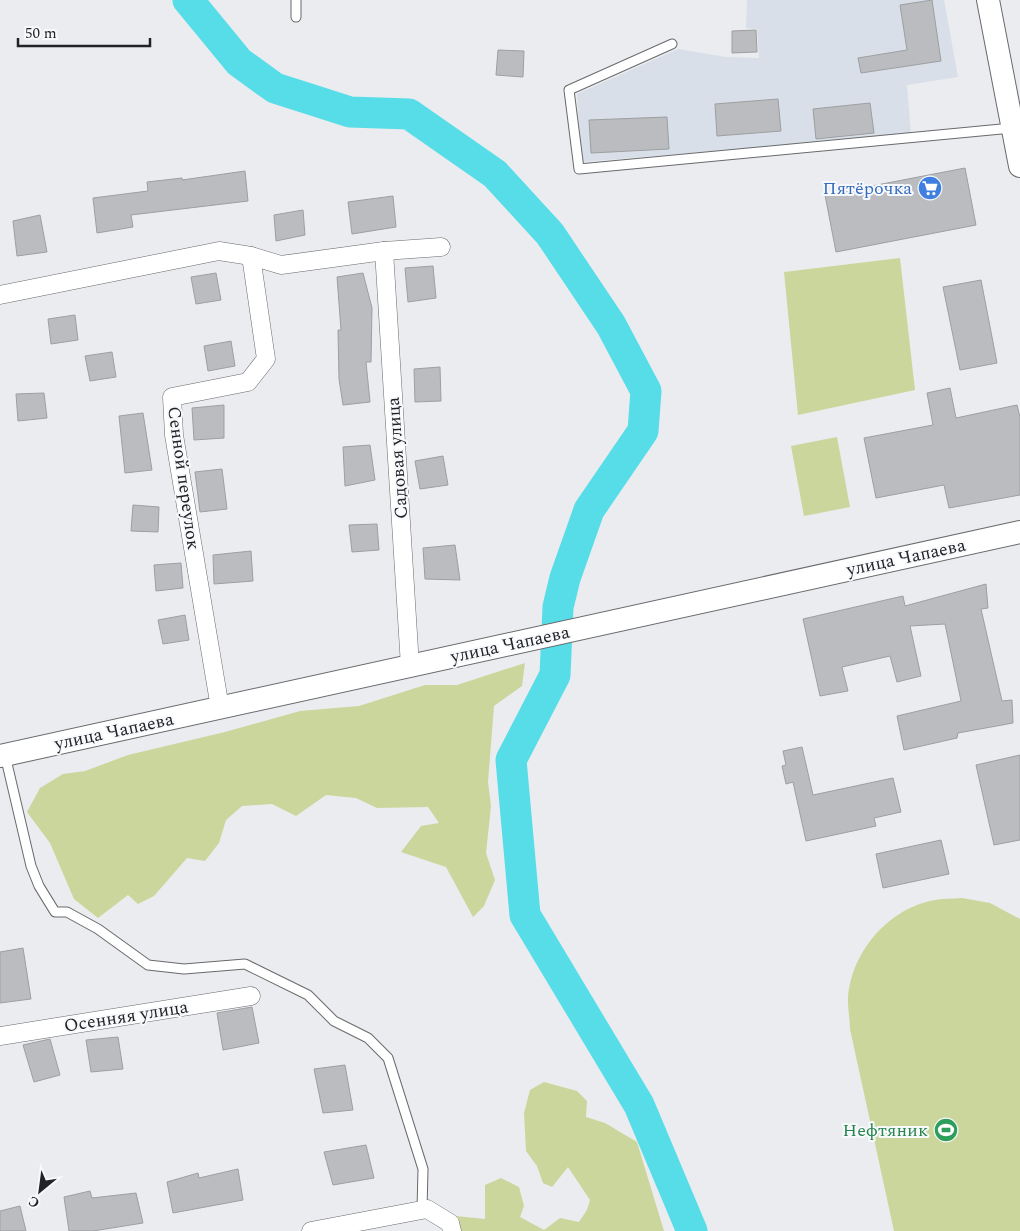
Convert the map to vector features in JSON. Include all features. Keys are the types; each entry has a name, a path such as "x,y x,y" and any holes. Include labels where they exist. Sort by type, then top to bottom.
{"street":[{"path":"988,0 1016,134 1020,166"},
{"path":"0,295 219,251 251,256 281,265 384,251 441,247"},
{"name":"Садовая улица","path":"384,251 410,666"},
{"name":"Сенной переулок","path":"220,708 174,436 172,397 248,382 266,359 251,256"},
{"name":"улица Чапаева","path":"2,755 1020,532"},
{"name":"Осенняя улица","path":"0,1036 251,996"},
{"path":"311,1231 424,1210 450,1223 452,1231"}],"lane":[{"path":"296,0 296,17"},
{"path":"672,44 569,90 579,169 1016,134"},
{"path":"2,755 30,866 39,886 55,912 67,912 98,929 148,965 184,969 245,964 308,995 334,1021 368,1038 388,1058 423,1169 424,1210"}],"shaded area":[{"path":"747,0 944,0 958,77 907,85 911,135 581,162 577,94 678,49 726,57 759,58 757,29 746,28"}],"green space":[{"path":"900,258 915,390 798,415 784,272"},
{"path":"837,437 850,507 804,516 791,446"},
{"path":"525,663 522,686 494,706 488,782 491,806 486,853 495,880 484,906 473,917 446,867 401,852 421,826 439,823 428,807 377,808 356,798 326,795 296,816 272,804 242,806 226,820 219,843 205,861 187,858 154,896 138,904 128,895 98,918 74,899 50,843 27,812 40,788 63,774 85,771 128,755 225,732 300,711 359,706 425,685 457,685"},
{"name":"Нефтяник","path":"962,898 990,903 1020,919 1020,1231 894,1231 850,1029 848,1002 850,984 855,967 864,951 874,936 887,923 918,905 938,899"},
{"path":"544,1082 577,1091 587,1101 586,1117 605,1123 637,1142 664,1231 459,1231 456,1216 485,1219 485,1185 501,1178 519,1187 524,1206 520,1217 544,1230 560,1218 579,1222 587,1210 590,1200 568,1167 552,1187 543,1183 537,1166 526,1151 524,1113 530,1090"}],"building":[{"path":"932,0 941,61 861,73 858,58 907,50 900,5"},
{"path":"756,30 757,52 732,53 732,31"},
{"path":"498,50 524,51 523,77 496,75"},
{"path":"778,99 781,131 717,136 715,104"},
{"path":"870,103 874,133 816,139 813,109"},
{"path":"667,117 669,149 591,153 589,120"},
{"path":"965,168 976,225 836,252 825,195"},
{"path":"245,171 248,201 131,215 133,227 97,233 93,198 148,191 147,182 182,178 182,180"},
{"path":"393,196 396,227 352,234 348,202"},
{"path":"303,210 305,235 276,241 274,215"},
{"path":"40,215 47,252 17,256 13,221"},
{"path":"433,266 436,298 408,302 405,268"},
{"path":"216,273 221,300 196,304 191,277"},
{"path":"363,273 372,308 371,362 366,362 370,402 343,405 339,379 338,330 341,330 337,277"},
{"path":"981,280 997,363 960,370 943,287"},
{"path":"75,315 78,340 51,344 48,319"},
{"path":"231,341 235,366 208,371 204,346"},
{"path":"112,352 116,377 90,381 85,356"},
{"path":"440,367 441,401 415,402 414,369"},
{"path":"950,388 956,418 1017,405 1020,417 1020,495 949,508 944,485 876,498 864,438 933,425 927,393"},
{"path":"44,393 47,418 18,421 16,394"},
{"path":"224,405 224,438 194,440 192,408"},
{"path":"143,413 152,470 125,473 119,416"},
{"path":"370,445 375,480 345,486 343,447"},
{"path":"443,456 448,485 420,489 415,461"},
{"path":"222,469 227,509 200,512 195,472"},
{"path":"133,505 159,507 158,532 131,531"},
{"path":"377,524 379,550 352,552 349,525"},
{"path":"455,545 460,580 425,579 423,548"},
{"path":"251,551 253,581 214,584 213,555"},
{"path":"181,563 183,588 156,591 154,565"},
{"path":"986,584 988,608 981,609 1002,701 1012,700 1013,723 958,733 957,738 904,750 897,716 961,701 945,624 910,626 921,676 897,682 890,656 842,667 848,691 820,696 803,619 903,596 905,606"},
{"path":"185,615 189,640 163,644 158,620"},
{"path":"802,747 813,795 893,778 901,812 874,818 876,826 806,841 793,782 786,784 782,766 786,765 783,751"},
{"path":"1020,755 1020,840 994,845 976,765"},
{"path":"941,840 949,874 883,888 876,854"},
{"path":"23,948 31,999 0,1003 0,952"},
{"path":"252,1007 259,1043 223,1050 217,1013"},
{"path":"118,1037 123,1069 91,1072 86,1040"},
{"path":"50,1039 60,1075 34,1082 23,1045"},
{"path":"345,1065 353,1110 323,1113 314,1069"},
{"path":"366,1145 374,1178 333,1185 324,1152"},
{"path":"238,1169 243,1200 173,1213 167,1182 198,1173 199,1178"},
{"path":"90,1191 92,1198 136,1193 143,1223 93,1231 69,1231 64,1197"},
{"path":"20,1206 26,1231 0,1231 0,1211"}],"waterway":[{"path":"188,0 239,62 275,88 350,112 409,114 495,174 550,234 611,325 646,391 643,431 589,510 565,578 558,607 555,675 511,760 525,915 639,1105 692,1231"}],"place":[{"name":"Пятёрочка","path":"930,188"},
{"name":"Нефтяник","path":"946,1130"}]}
